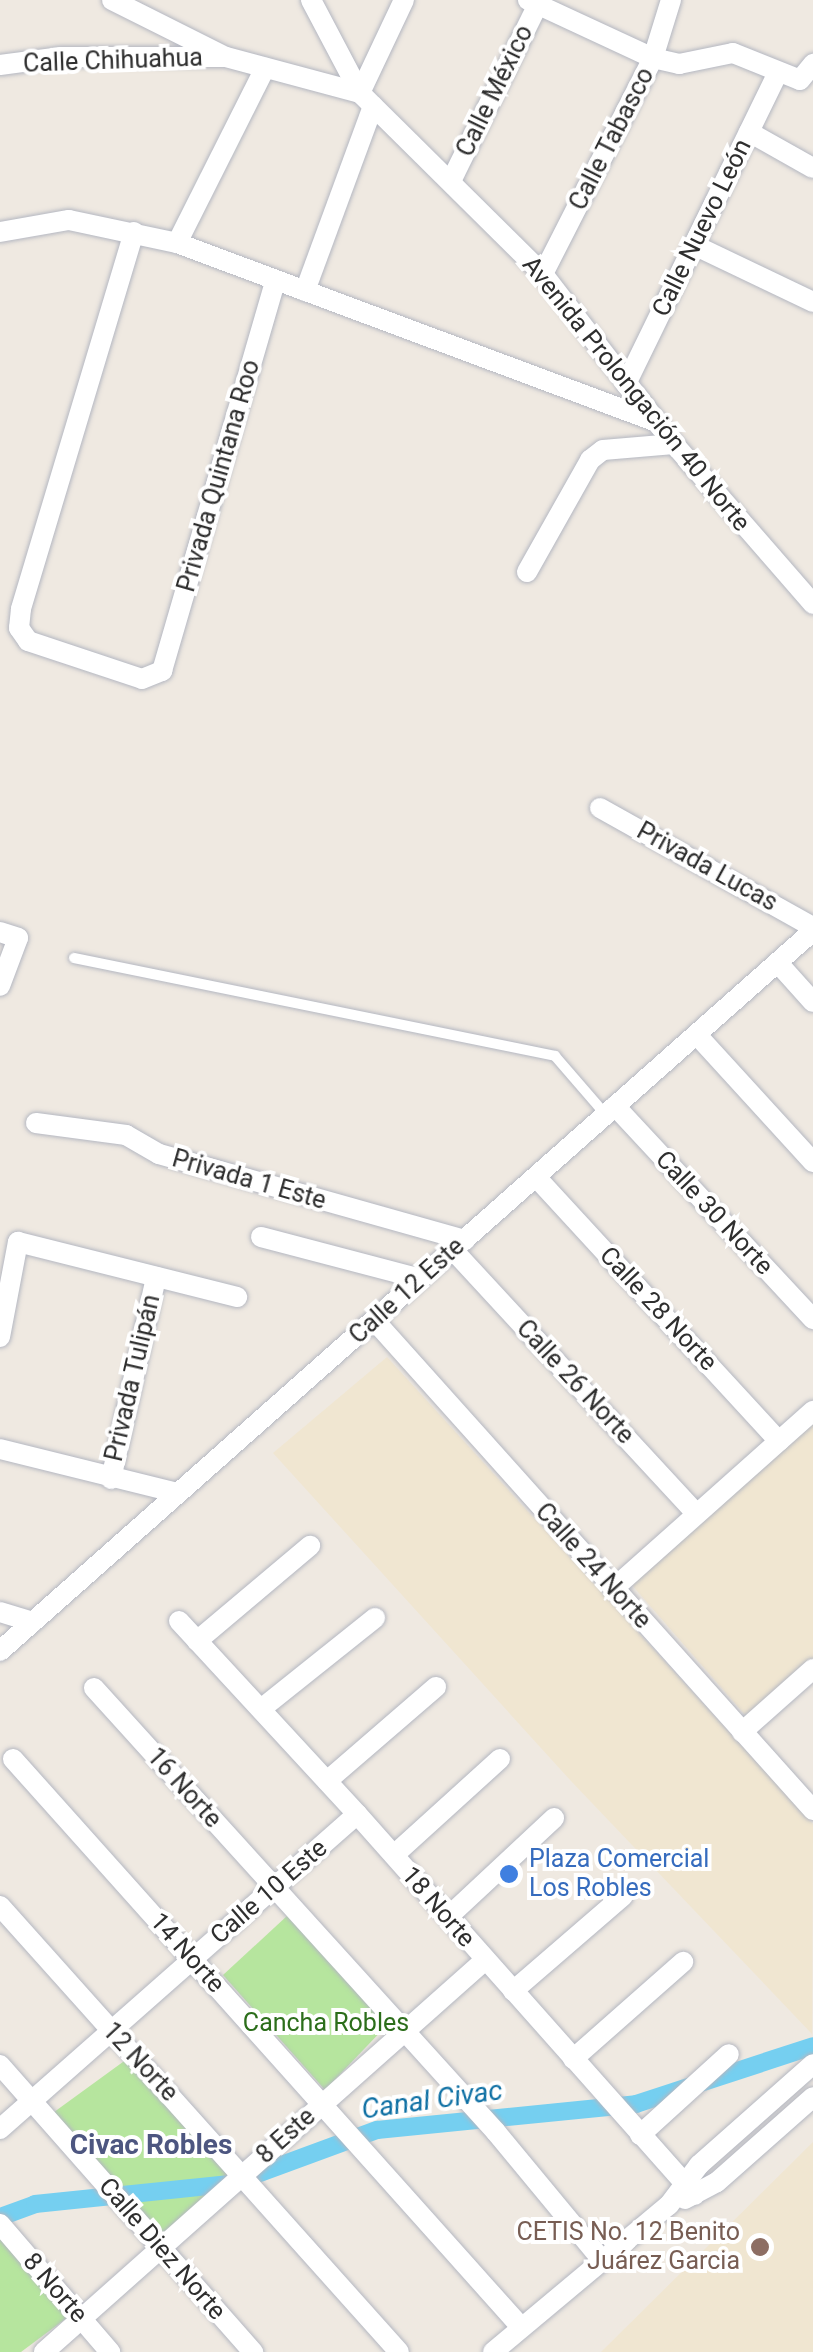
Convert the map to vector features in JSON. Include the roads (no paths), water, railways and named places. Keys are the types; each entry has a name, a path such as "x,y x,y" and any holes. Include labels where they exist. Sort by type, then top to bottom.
{"street":[{"path":"112,0 226,58 366,100"},
{"name":"Avenida Prolongación 40 Norte","path":"311,0 366,100 542,274 674,444 813,604"},
{"path":"305,291 366,100 404,0"},
{"name":"Calle Tabasco","path":"542,274 653,58 671,0"},
{"path":"535,2 653,58 686,64 733,53 792,80 809,70"},
{"name":"Calle México","path":"451,181 535,2"},
{"name":"Calle Chihuahua","path":"0,65 61,57 226,58"},
{"path":"177,243 265,68"},
{"name":"Calle Nuevo León","path":"626,384 778,72"},
{"path":"749,132 813,168"},
{"path":"0,232 69,220 177,243 656,422"},
{"name":"Privada Quintana Roo","path":"134,232 19,628 28,642 142,678 162,671 275,281"},
{"path":"694,245 813,302"},
{"path":"527,572 590,460 603,450 674,444"},
{"name":"Privada Lucas","path":"600,808 813,929"},
{"name":"Calle 12 Este","path":"0,1651 813,929"},
{"path":"0,986 9,935"},
{"path":"778,962 813,1002"},
{"path":"696,1034 813,1162"},
{"name":"Calle 30 Norte","path":"611,1110 813,1319"},
{"name":"Privada 1 Este","path":"36,1123 126,1135 158,1154 459,1245"},
{"name":"Calle 28 Norte","path":"536,1177 780,1441"},
{"path":"260,1237 421,1278"},
{"path":"0,1337 18,1242 237,1297"},
{"name":"Calle 26 Norte","path":"459,1245 697,1514"},
{"name":"Privada Tulipán","path":"110,1479 156,1277"},
{"name":"Calle 24 Norte","path":"374,1320 813,1810"},
{"path":"613,1589 813,1411"},
{"path":"0,1449 178,1493"},
{"path":"197,1640 310,1546"},
{"path":"0,1612 32,1622"},
{"path":"260,1709 375,1618"},
{"name":"18 Norte","path":"178,1621 394,1855 690,2189"},
{"path":"742,1732 813,1670"},
{"path":"327,1781 436,1687"},
{"name":"16 Norte","path":"94,1688 403,2032"},
{"path":"394,1855 500,1759"},
{"name":"14 Norte","path":"12,1760 521,2327"},
{"name":"Calle 10 Este","path":"0,2130 357,1814"},
{"path":"448,1917 554,1818"},
{"path":"514,1991 623,1896"},
{"name":"12 Norte","path":"0,1906 400,2352"},
{"name":"8 Este","path":"44,2352 484,1961"},
{"path":"573,2059 683,1962"},
{"path":"403,2032 496,2132 600,2260"},
{"path":"640,2135 729,2054"},
{"path":"690,2189 699,2165 813,2064"},
{"name":"Calle Diez Norte","path":"0,2065 253,2352"},
{"path":"492,2352 690,2189 717,2182 813,2097"},
{"name":"8 Norte","path":"0,2224 110,2352"}],"lane":[{"path":"74,958 555,1056 611,1110"}],"waterway":[{"name":"Canal Civac","path":"0,2217 35,2204 230,2184 377,2130 636,2104 813,2046"}],"place":[{"name":"Plaza Comercial Los Robles","path":"509,1874"},
{"name":"CETIS No. 12 Benito Juárez Garcia","path":"760,2247"}],"district":[{"name":"Civac Robles","path":"151,2145"}],"park label":[{"name":"Cancha Robles","path":"326,2023"}]}
